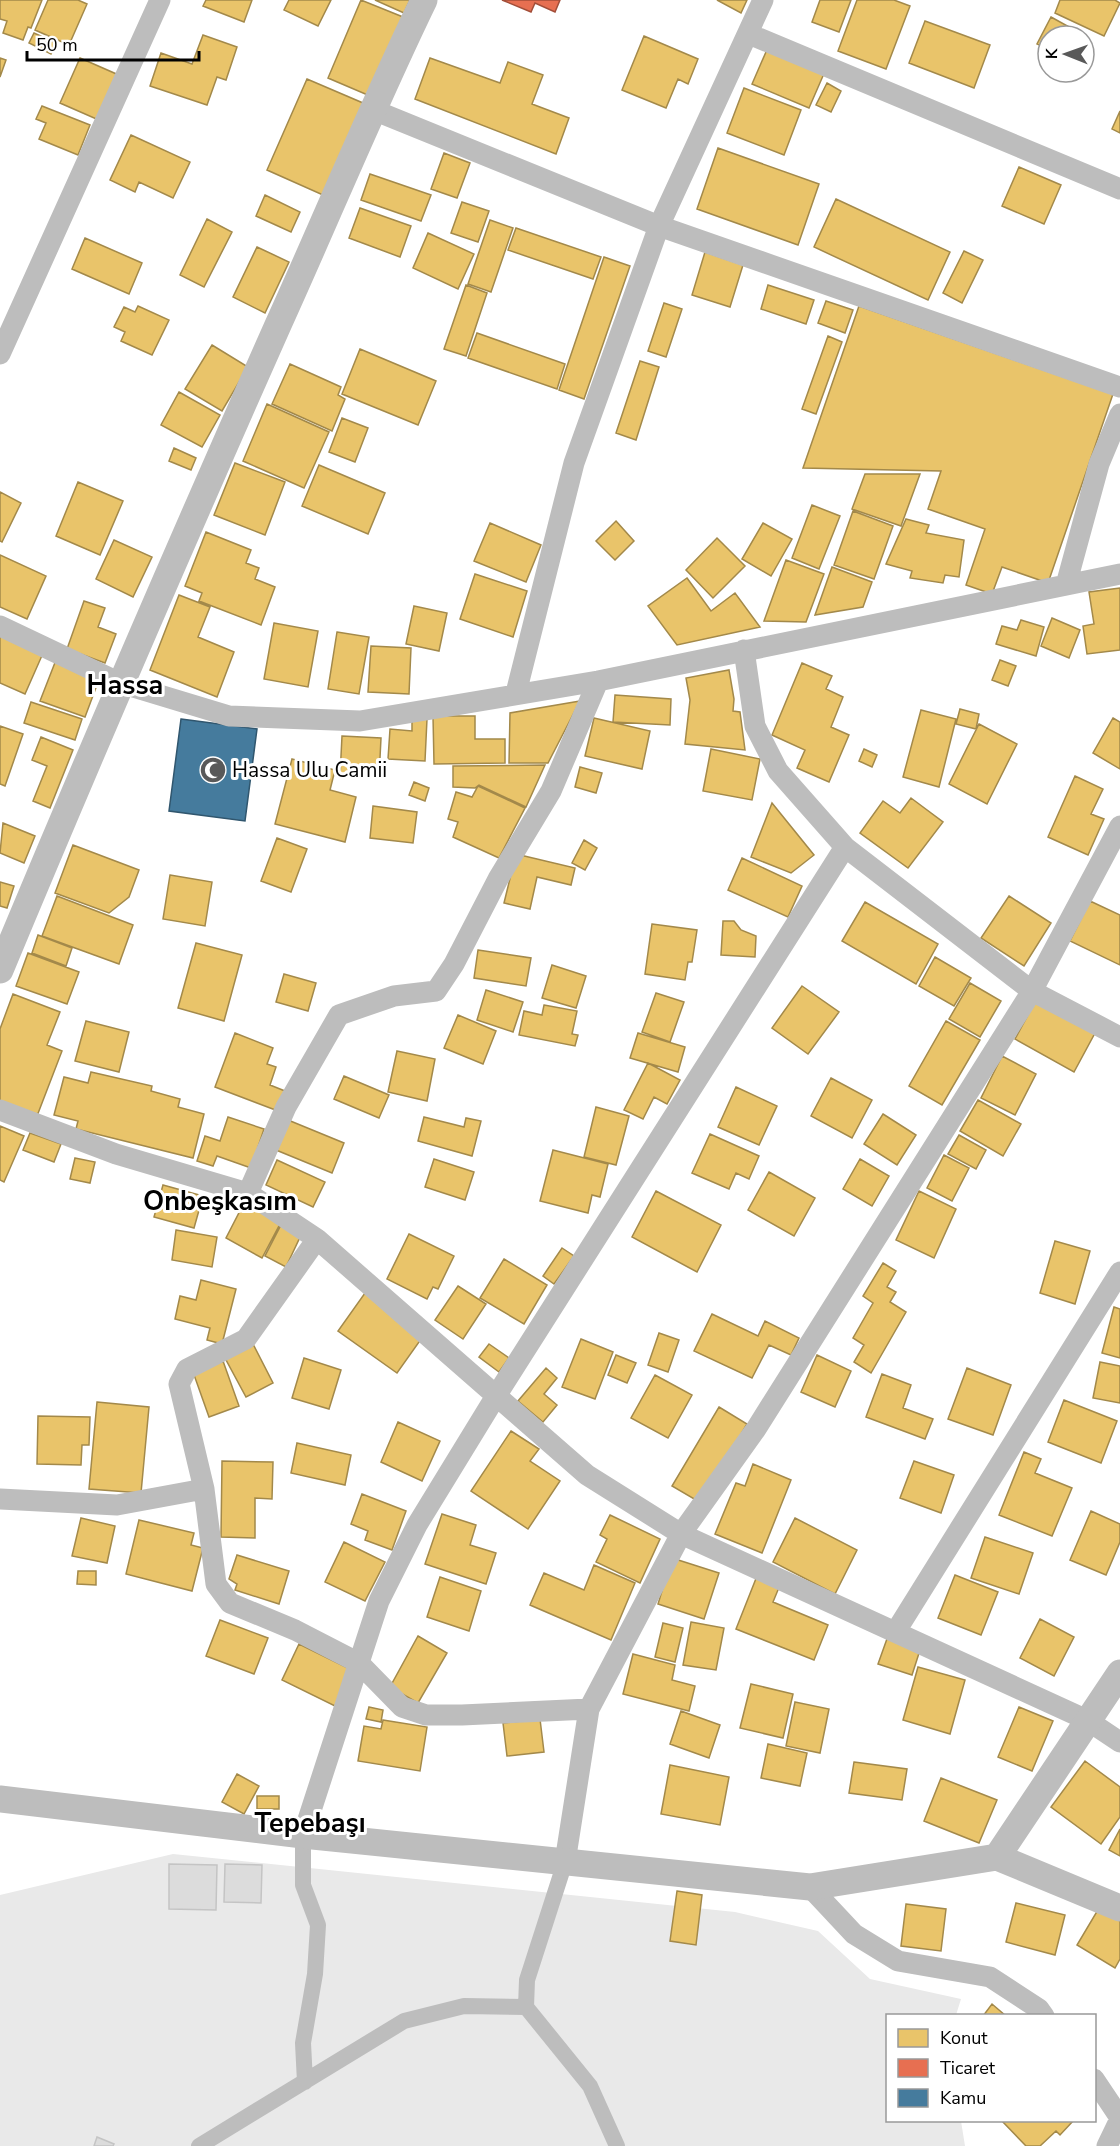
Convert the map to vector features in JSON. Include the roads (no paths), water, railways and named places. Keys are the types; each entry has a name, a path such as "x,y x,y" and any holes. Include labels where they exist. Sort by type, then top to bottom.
{"street":[{"path":"0,354 160,0"},
{"path":"0,970 120,683 321,229 371,110 424,0"},
{"path":"516,693 574,463 659,226 763,0"},
{"path":"749,34 1120,189"},
{"path":"371,110 659,226 1120,387"},
{"path":"1066,585 1099,464 1120,414"},
{"path":"0,626 120,683 229,716 360,721 597,681 1120,574"},
{"path":"744,650 755,726 778,771 845,847 1032,991 1120,1036"},
{"path":"248,1193 286,1107 339,1015 394,996 436,991 454,964 498,879 551,791 597,681"},
{"path":"617,2146 590,2086 526,2007 527,1980 565,1862 589,1709 681,1534 756,1429 1032,991 1120,826"},
{"path":"305,2082 303,2043 315,1974 318,1925 303,1885 303,1835 379,1601 417,1525 496,1396 845,847"},
{"path":"0,1110 116,1154 248,1193 317,1239 587,1475 681,1534 1087,1720 1120,1742"},
{"path":"317,1239 246,1339 187,1369 179,1384 204,1489 216,1584 230,1603 295,1630 359,1663 402,1707 426,1714 589,1709"},
{"path":"896,1631 1120,1272"},
{"path":"0,1499 117,1505 204,1489"},
{"path":"997,1857 1120,1673"},
{"path":"0,1799 303,1835 810,1887 997,1857 1120,1908"},
{"path":"810,1887 854,1934 898,1961 990,1977 1039,2009 1043,2014"},
{"path":"199,2146 404,2021 464,2006 526,2007"},
{"path":"1096,2081 1120,2119 1107,2146"}],"place":[{"name":"Hassa Ulu Camii","path":"213,770"}],"district":[{"name":"Hassa","path":"125,685"},
{"name":"Onbeşkasım","path":"220,1201"},
{"name":"Tepebaşı","path":"310,1823"}]}
